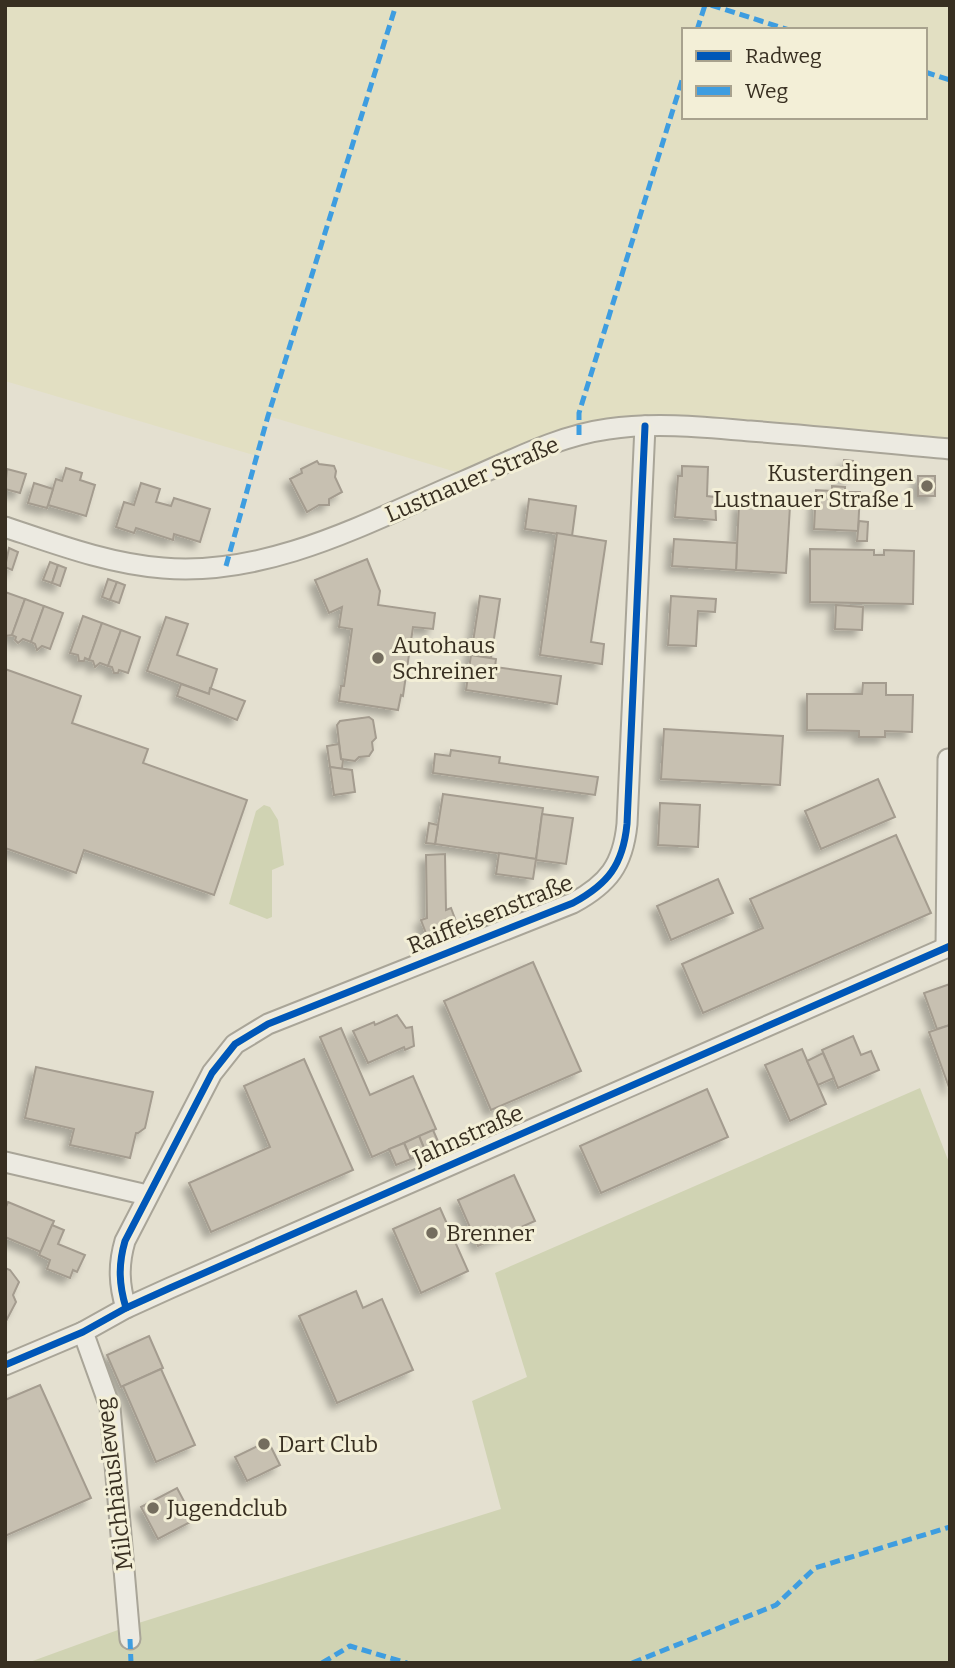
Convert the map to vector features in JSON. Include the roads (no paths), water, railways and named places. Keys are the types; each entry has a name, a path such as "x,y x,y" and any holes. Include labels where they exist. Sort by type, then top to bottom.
{"street":[{"name":"Lustnauer Straße","path":"5,527 84,552 139,565 188,569 250,563 323,540 546,445 607,429 645,426 714,428 950,449"},
{"name":"Raiffeisenstraße","path":"126,1308 119,1275 120,1257 130,1229 212,1073 235,1044 250,1033 573,903 594,892 618,863 625,844 627,824 645,426"},
{"name":"Jahnstraße","path":"5,1365 83,1332 126,1308 948,947 948,759"},
{"path":"5,1162 148,1195"},
{"name":"Milchhäusleweg","path":"83,1332 110,1407 130,1639"}],"place":[{"name":"Kusterdingen Lustnauer Straße 1","path":"927,486"},
{"name":"Autohaus Schreiner","path":"378,658"},
{"name":"Brenner","path":"432,1233"},
{"name":"Dart Club","path":"264,1444"},
{"name":"Jugendclub","path":"153,1508"}]}
